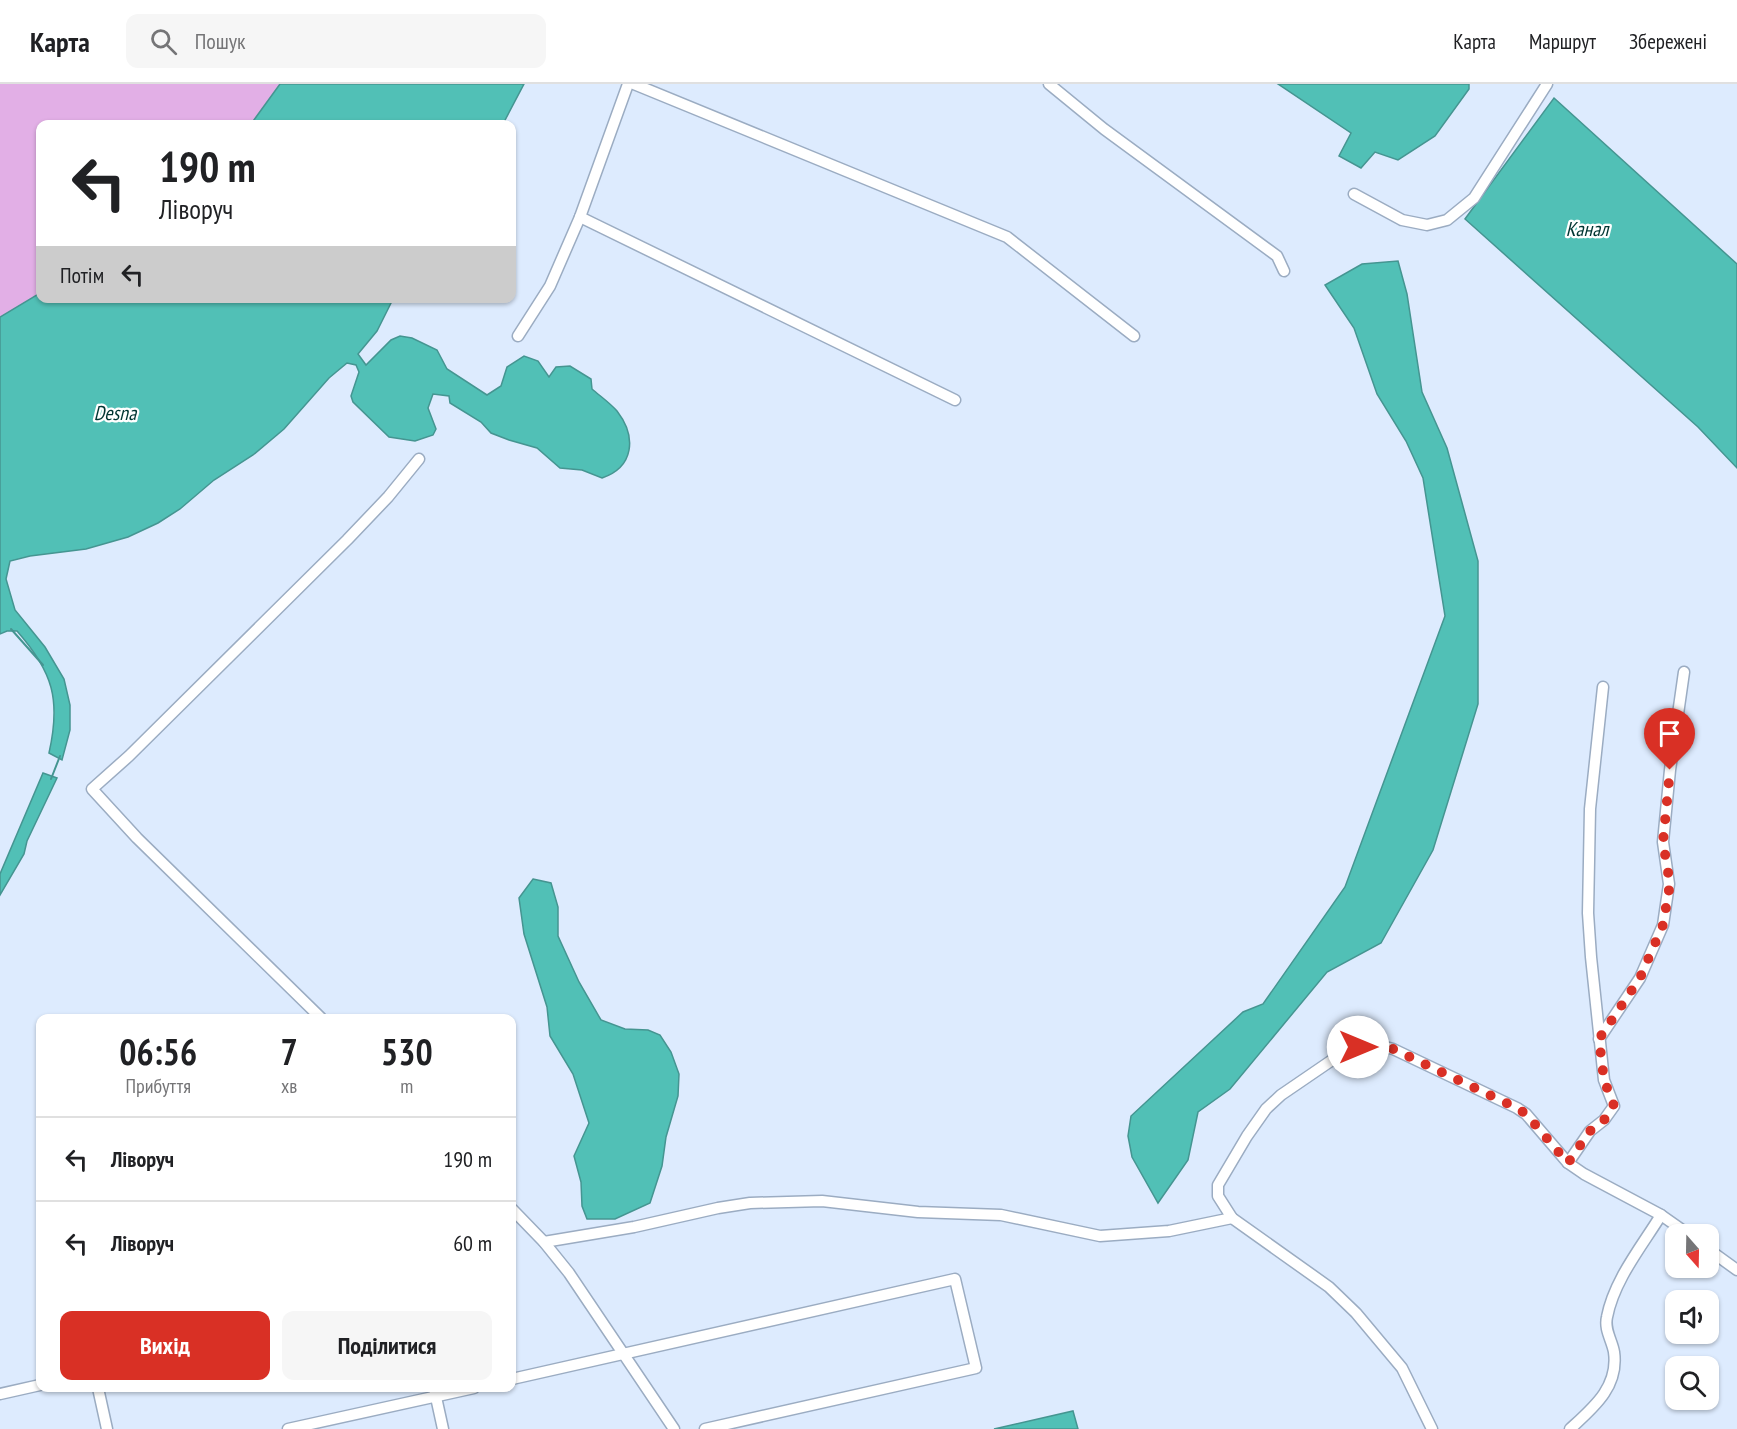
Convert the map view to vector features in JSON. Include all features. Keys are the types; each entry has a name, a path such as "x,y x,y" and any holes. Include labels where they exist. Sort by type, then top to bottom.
{"street":[{"path":"518,336 550,286 580,217 628,84"},
{"path":"634,84 1006,237 1134,336"},
{"path":"1049,84 1104,129 1277,256 1284,271"},
{"path":"1354,194 1402,220 1427,225 1447,220 1474,198 1547,84"},
{"path":"580,217 955,400"},
{"path":"317,1014 137,838 92,789 129,756 347,540 388,497 419,459"},
{"path":"1599,1039 1640,978 1655,947 1668,907 1670,884 1663,842 1670,770 1684,672"},
{"path":"1568,1163 1590,1131 1604,1120 1614,1106 1604,1080 1588,913 1590,809 1603,687"},
{"path":"1432,1429 1402,1368 1356,1313 1329,1287 1232,1218 1218,1196 1218,1185 1247,1136 1266,1109 1281,1095 1341,1054 1358,1047 1374,1044 1393,1049 1517,1108 1526,1114 1568,1163 1674,1224"},
{"path":"544,1242 634,1227 750,1203 822,1201 918,1212 1001,1215 1100,1236 1169,1231 1232,1218"},
{"path":"516,1213 544,1242 569,1273 674,1429"},
{"path":"1570,1429 1602,1398 1610,1384 1614,1369 1614,1351 1606,1325 1611,1301 1621,1280 1662,1215"},
{"path":"1719,1257 1737,1270"},
{"path":"516,1378 955,1279 976,1368 705,1429"},
{"path":"0,1394 36,1386"},
{"path":"99,1392 107,1429"},
{"path":"288,1429 435,1392 443,1429"}],"shaded area":[{"path":"0,84 280,84 254,120 36,120 36,295 0,317"}],"water":[{"path":"280,84 524,84 505,120 254,120"},
{"path":"1278,84 1469,84 1469,89 1435,136 1398,160 1375,152 1361,168 1339,156 1351,133"},
{"name":"Канал","path":"1554,98 1737,264 1737,468 1698,427 1465,219"},
{"path":"1398,261 1407,294 1422,392 1447,448 1478,561 1478,704 1433,850 1381,943 1327,972 1230,1089 1198,1112 1188,1160 1158,1203 1132,1157 1128,1136 1131,1116 1243,1012 1263,1004 1345,887 1445,616 1423,478 1406,441 1377,394 1354,328 1325,285 1362,264"},
{"name":"Desna","path":"36,295 36,303 391,303 377,331 358,354 366,365 391,340 400,336 412,338 437,350 447,369 487,395 501,386 507,367 524,356 538,361 549,377 556,367 570,366 591,379 592,389 617,411 628,431 629,450 621,467 602,478 582,470 560,468 537,448 491,433 481,422 450,403 449,396 433,394 428,408 436,429 433,435 415,441 389,437 353,402 351,396 359,372 356,365 347,363 329,378 284,429 253,455 214,480 180,509 158,523 128,537 86,549 30,556 10,561 6,579 15,610 45,647 64,679 70,705 70,730 62,760 49,753 53,734 54,702 46,674 39,660 17,631 0,634 0,317"},
{"path":"43,773 57,778 27,841 24,854 0,895 0,874"},
{"path":"533,879 551,883 558,907 558,936 579,982 601,1020 625,1029 648,1030 660,1035 671,1052 679,1074 678,1096 666,1137 662,1166 650,1203 615,1219 587,1219 582,1206 581,1182 574,1156 589,1123 573,1074 550,1036 547,1007 524,934 519,898"},
{"path":"1073,1411 1078,1429 994,1429"}],"waterway":[{"path":"11,629 43,665"},
{"path":"51,779 60,756"}],"route":[{"path":"1358,1047 1374,1044 1393,1049 1517,1108 1526,1114 1568,1163 1590,1131 1604,1120 1614,1106 1604,1080 1599,1039 1640,978 1655,947 1668,907 1670,884 1663,842 1670,770"}]}
